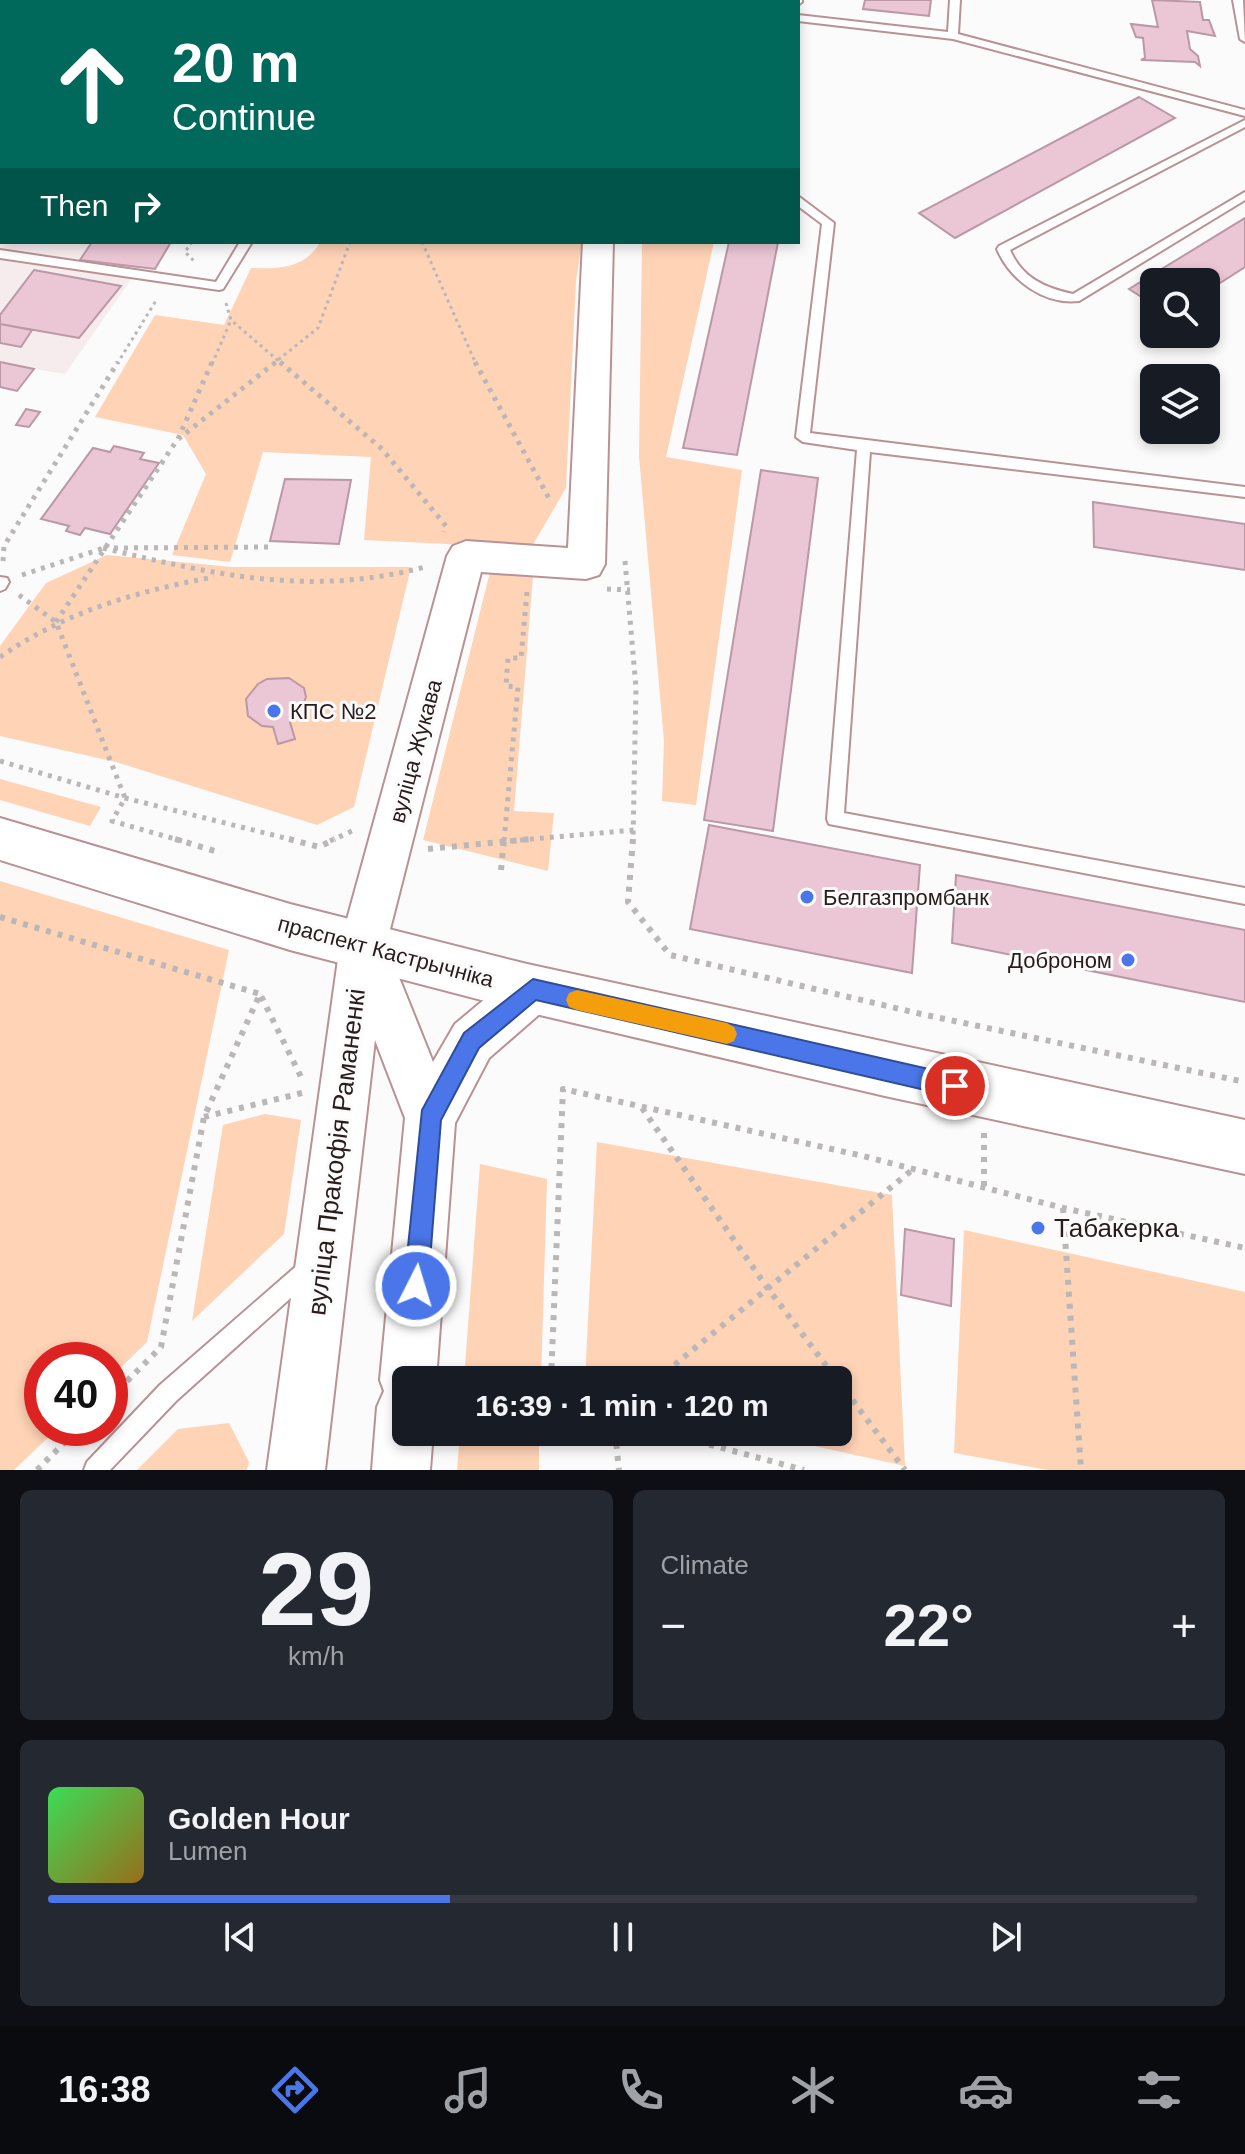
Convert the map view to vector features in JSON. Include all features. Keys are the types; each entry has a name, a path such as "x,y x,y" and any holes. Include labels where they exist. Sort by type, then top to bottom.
{"main road":[{"name":"праспект Кастрычніка","path":"0,839 288,926 533,989 984,1093 1245,1147"}],"street":[{"path":"454,547 593,577 598,244"},
{"name":"вуліца Жукава","path":"363,945 454,547"},
{"name":"вуліца Пракофія Раманенкі","path":"363,945 430,1118 409,1366"},
{"name":"вуліца Пракофія Раманенкі","path":"296,1470 363,945"},
{"path":"430,1118 472,1041 533,989"},
{"path":"401,1470 403,1446"}],"lane":[{"path":"953,36 955,0"},
{"path":"1238,0 1245,39"},
{"path":"800,18 953,36 1245,113"},
{"path":"1245,123 1003,249 1009,268 1046,293 1075,298 1245,195"},
{"path":"800,202 828,223 803,437 1245,492"},
{"path":"0,254 219,286 245,244"},
{"path":"864,446 835,819 1245,896"},
{"path":"95,1470 168,1393 324,1255"}],"path":[{"path":"1,584 4,546 191,244"},
{"path":"177,440 318,328 349,244"},
{"path":"423,244 460,335 552,504"},
{"path":"185,252 219,286 231,320 281,359 382,449 446,526 454,547"},
{"path":"56,622 177,440 231,320"},
{"path":"1,584 103,548 269,547"},
{"path":"103,548 218,576 325,586 396,577 434,564 430,579"},
{"path":"623,550 635,626 634,830 628,902 670,955 921,1014 1245,1082"},
{"path":"0,657 56,622 158,586 218,576"},
{"path":"593,577 630,590"},
{"path":"1,584 56,622 125,798"},
{"path":"501,870 518,687 506,686 508,658 521,658 528,585"},
{"path":"0,761 125,798 319,847 352,831 362,834"},
{"path":"125,798 112,821 221,853"},
{"path":"352,831 357,816"},
{"path":"420,850 634,830"},
{"path":"0,917 260,994 308,1091 204,1117"},
{"path":"128,1380 161,1347 204,1117 260,994"},
{"path":"552,1366 563,1089 1245,1248"},
{"path":"984,1093 984,1188"},
{"path":"641,1107 766,1286 827,1366"},
{"path":"672,1366 766,1286 913,1169"},
{"path":"1063,1208 1081,1470"},
{"path":"852,1400 905,1470"},
{"path":"37,1470 61,1446"},
{"path":"616,1446 619,1470"},
{"path":"715,1446 804,1470"}],"shaded area":[{"path":"0,244 156,244 65,374 34,369 17,391 0,387"},
{"path":"319,244 582,244 576,281 566,488 531,548 364,540 371,457 263,452 230,562 172,555 206,474 183,435 95,417 155,315 224,325 251,268 290,266 314,251"},
{"path":"642,244 714,244 666,457 742,470 696,805 662,801 664,741 639,456"},
{"path":"107,555 232,567 411,567 354,807 317,825 116,762 0,736 0,646 46,583"},
{"path":"490,572 533,576 514,811 554,813 548,871 423,840"},
{"path":"0,779 101,807 90,826 0,800"},
{"path":"0,881 229,950 147,1342 128,1360 128,1342 24,1342 24,1446 39,1446 14,1470 0,1470"},
{"path":"265,1114 301,1120 284,1234 192,1321 223,1125"},
{"path":"597,1142 892,1195 905,1466 814,1446 852,1446 852,1366 586,1366"},
{"path":"480,1164 547,1179 541,1366 465,1366"},
{"path":"964,1230 1245,1292 1245,1470 1048,1470 954,1453"},
{"path":"229,1423 249,1462 247,1470 137,1470 178,1429"},
{"path":"459,1446 539,1446 539,1470 457,1470"}],"building":[{"path":"865,0 931,0 929,16 863,9"},
{"path":"1152,0 1200,2 1203,20 1209,20 1215,36 1187,31 1190,49 1198,56 1200,66 1195,62 1141,60 1145,58 1143,38 1136,37 1131,24 1158,27"},
{"path":"1139,97 1175,118 955,238 919,213"},
{"path":"1245,218 1245,267 1220,283 1220,268 1163,268"},
{"path":"91,244 170,244 155,269 80,260"},
{"path":"729,244 778,244 737,455 683,448"},
{"path":"34,270 121,286 79,338 0,324 0,315"},
{"path":"1140,282 1140,296 1129,289"},
{"path":"0,324 32,330 21,347 0,343"},
{"path":"0,362 34,369 17,391 0,387"},
{"path":"26,409 40,412 29,427 16,425"},
{"path":"114,446 144,453 140,459 159,463 110,534 85,528 80,535 66,531 69,526 41,519 93,448 110,452"},
{"path":"761,470 818,478 773,831 704,820"},
{"path":"285,479 351,480 339,544 270,541"},
{"path":"1093,502 1245,524 1245,570 1094,547"},
{"name":"КПС №2","path":"289,678 304,688 306,697 299,715 290,722 295,739 278,744 273,727 262,726 248,716 246,699 258,684 267,679"},
{"name":"Белгазпромбанк","path":"709,825 920,865 912,973 690,929"},
{"path":"956,875 1245,930 1245,1002 952,943"},
{"path":"905,1229 954,1239 951,1306 901,1295"}],"slow traffic":[{"path":"577,1000 727,1034"}],"place":[{"name":"КПС №2","path":"274,711"},
{"name":"Белгазпромбанк","path":"807,897"},
{"name":"Доброном","path":"1128,960"},
{"name":"Табакерка","path":"1038,1228"}],"route":[{"path":"416,1286 430,1118 472,1041 533,989 955,1086"}]}
